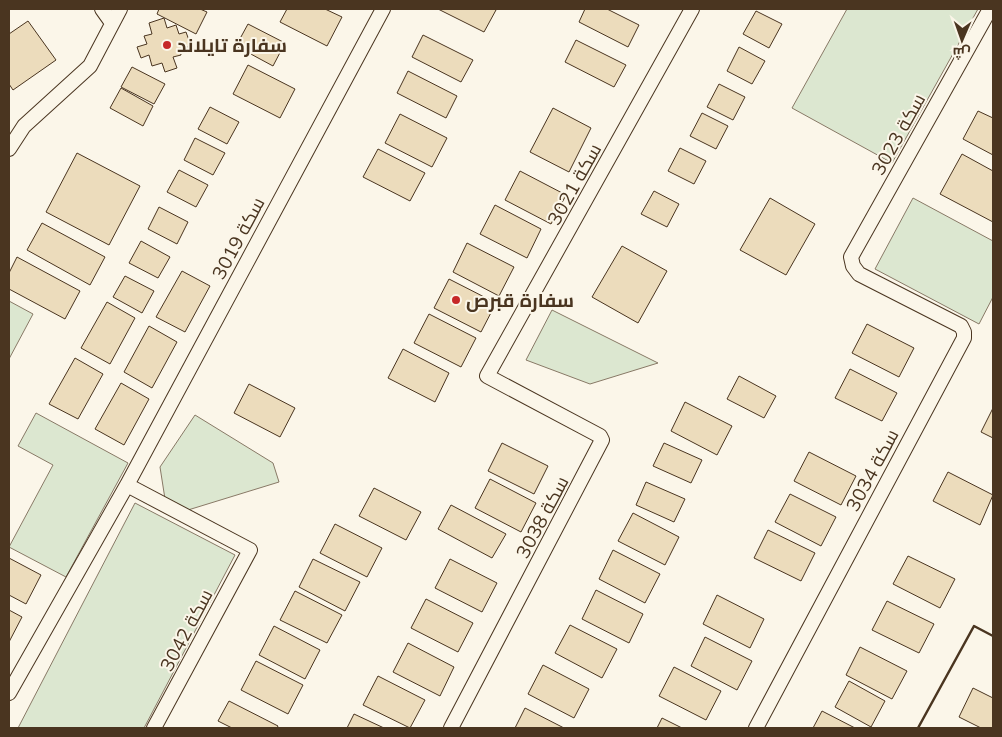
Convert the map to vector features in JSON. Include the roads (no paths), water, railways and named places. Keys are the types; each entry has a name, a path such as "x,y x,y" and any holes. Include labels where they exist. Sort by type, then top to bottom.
{"street":[{"path":"102,9 112,23"},
{"path":"9,149 24,126 90,66 120,9"},
{"name":"سكة 3019","path":"9,693 127,485 383,9"},
{"name":"سكة 3021","path":"487,376 692,9"},
{"name":"سكة 3023","path":"864,276 853,266 852,252 990,9"},
{"name":"سكة 3034","path":"756,728 964,338 961,326 864,276"},
{"name":"سكة 3038","path":"451,728 602,440 600,436 487,376"},
{"name":"سكة 3042","path":"127,485 250,550 154,728"}],"place":[{"name":"سفارة تايلاند","path":"167,45"},
{"name":"سفارة قبرص","path":"456,300"}]}
